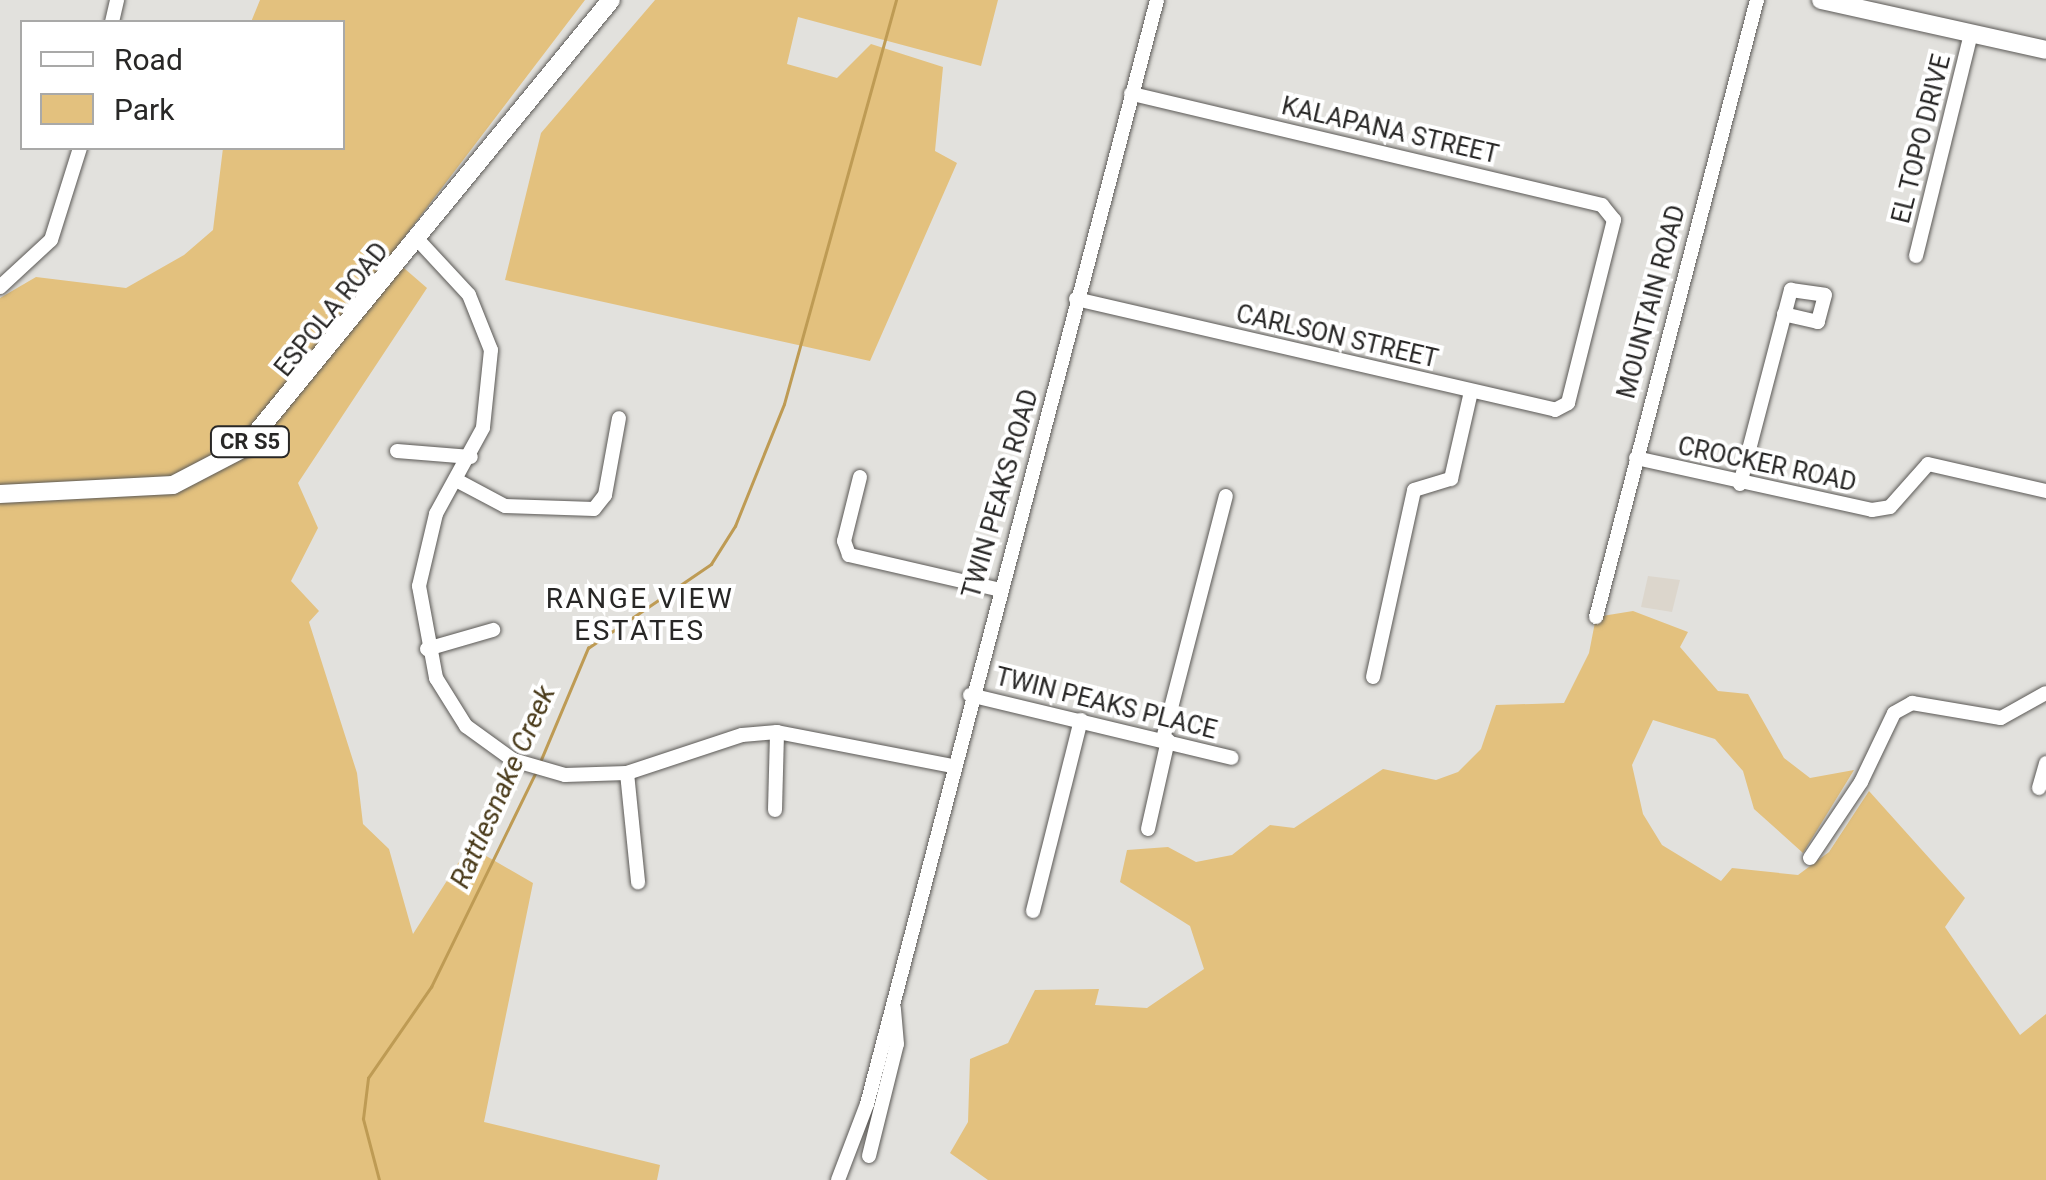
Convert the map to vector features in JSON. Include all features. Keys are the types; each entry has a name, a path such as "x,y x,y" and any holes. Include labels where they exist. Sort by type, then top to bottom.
{"main road":[{"name":"ESPOLA ROAD","path":"0,494 158,488 224,463 273,420 611,0"},
{"path":"1821,0 2046,50"}],"street":[{"name":"TWIN PEAKS ROAD","path":"838,1180 858,1135 996,589 1157,0"},
{"name":"MOUNTAIN ROAD","path":"1596,617 1757,0"},
{"name":"EL TOPO DRIVE","path":"1916,256 1971,33"},
{"name":"KALAPANA STREET","path":"1131,94 1602,204 1614,220 1605,234 1570,387"},
{"path":"0,287 51,240 79,150"},
{"path":"420,242 463,286 488,336 492,386 471,456 436,514 420,575 427,649 452,707 494,749 566,776 626,773 742,735 777,732 952,766"},
{"name":"CARLSON STREET","path":"1076,299 1555,410 1568,403 1570,387"},
{"path":"1740,484 1784,314"},
{"path":"1374,678 1414,490 1450,479 1471,392"},
{"path":"458,481 506,506 594,509 604,495 619,418"},
{"path":"396,451 471,456"},
{"name":"CROCKER ROAD","path":"1636,458 1740,484 1872,510 1890,508 1928,464 2046,491"},
{"path":"860,477 844,541 849,554 996,589"},
{"path":"1148,829 1226,496"},
{"path":"427,649 492,630"},
{"path":"1810,858 1861,782 1894,713 1912,703 2000,718 2046,693"},
{"name":"TWIN PEAKS PLACE","path":"970,695 1232,758"},
{"path":"1033,911 1082,720"},
{"path":"775,810 777,732"},
{"path":"2040,788 2046,763"},
{"path":"626,773 638,882"},
{"name":"TWIN PEAKS ROAD","path":"868,1156 898,1044 893,1002"}],"shaded area":[{"path":"1648,576 1680,580 1672,612 1641,607"}],"green space":[{"path":"260,0 585,0 390,256 427,288 298,483 318,528 291,581 319,611 309,622 357,773 363,824 389,849 413,934 469,846 533,883 484,1122 660,1165 657,1180 0,1180 0,298 36,277 126,288 184,255 213,230 223,150 345,150 345,20 252,20"},
{"path":"655,0 998,0 981,66 798,17 787,64 837,78 871,44 943,67 935,151 957,163 870,361 505,280 541,133"},
{"path":"1633,611 1688,632 1680,647 1718,691 1748,694 1784,758 1810,778 1854,770 1803,853 1754,809 1743,771 1715,739 1653,720 1632,765 1643,814 1662,845 1721,881 1732,868 1798,875 1829,852 1869,791 1965,898 1945,927 2020,1035 2046,1014 2046,1180 988,1180 950,1153 968,1122 970,1059 1008,1043 1035,990 1099,989 1095,1005 1147,1008 1204,969 1190,926 1120,882 1127,850 1168,847 1196,862 1232,855 1270,825 1294,828 1383,769 1436,780 1458,772 1481,749 1496,705 1564,703 1589,653 1596,617"}],"waterway":[{"name":"Rattlesnake Creek","path":"540,762 588,648 711,564 735,526 784,404 896,0"},
{"name":"Rattlesnake Creek","path":"379,1180 363,1119 368,1078 431,987 535,774"}],"district":[{"name":"RANGE VIEW ESTATES","path":"640,615"}]}
